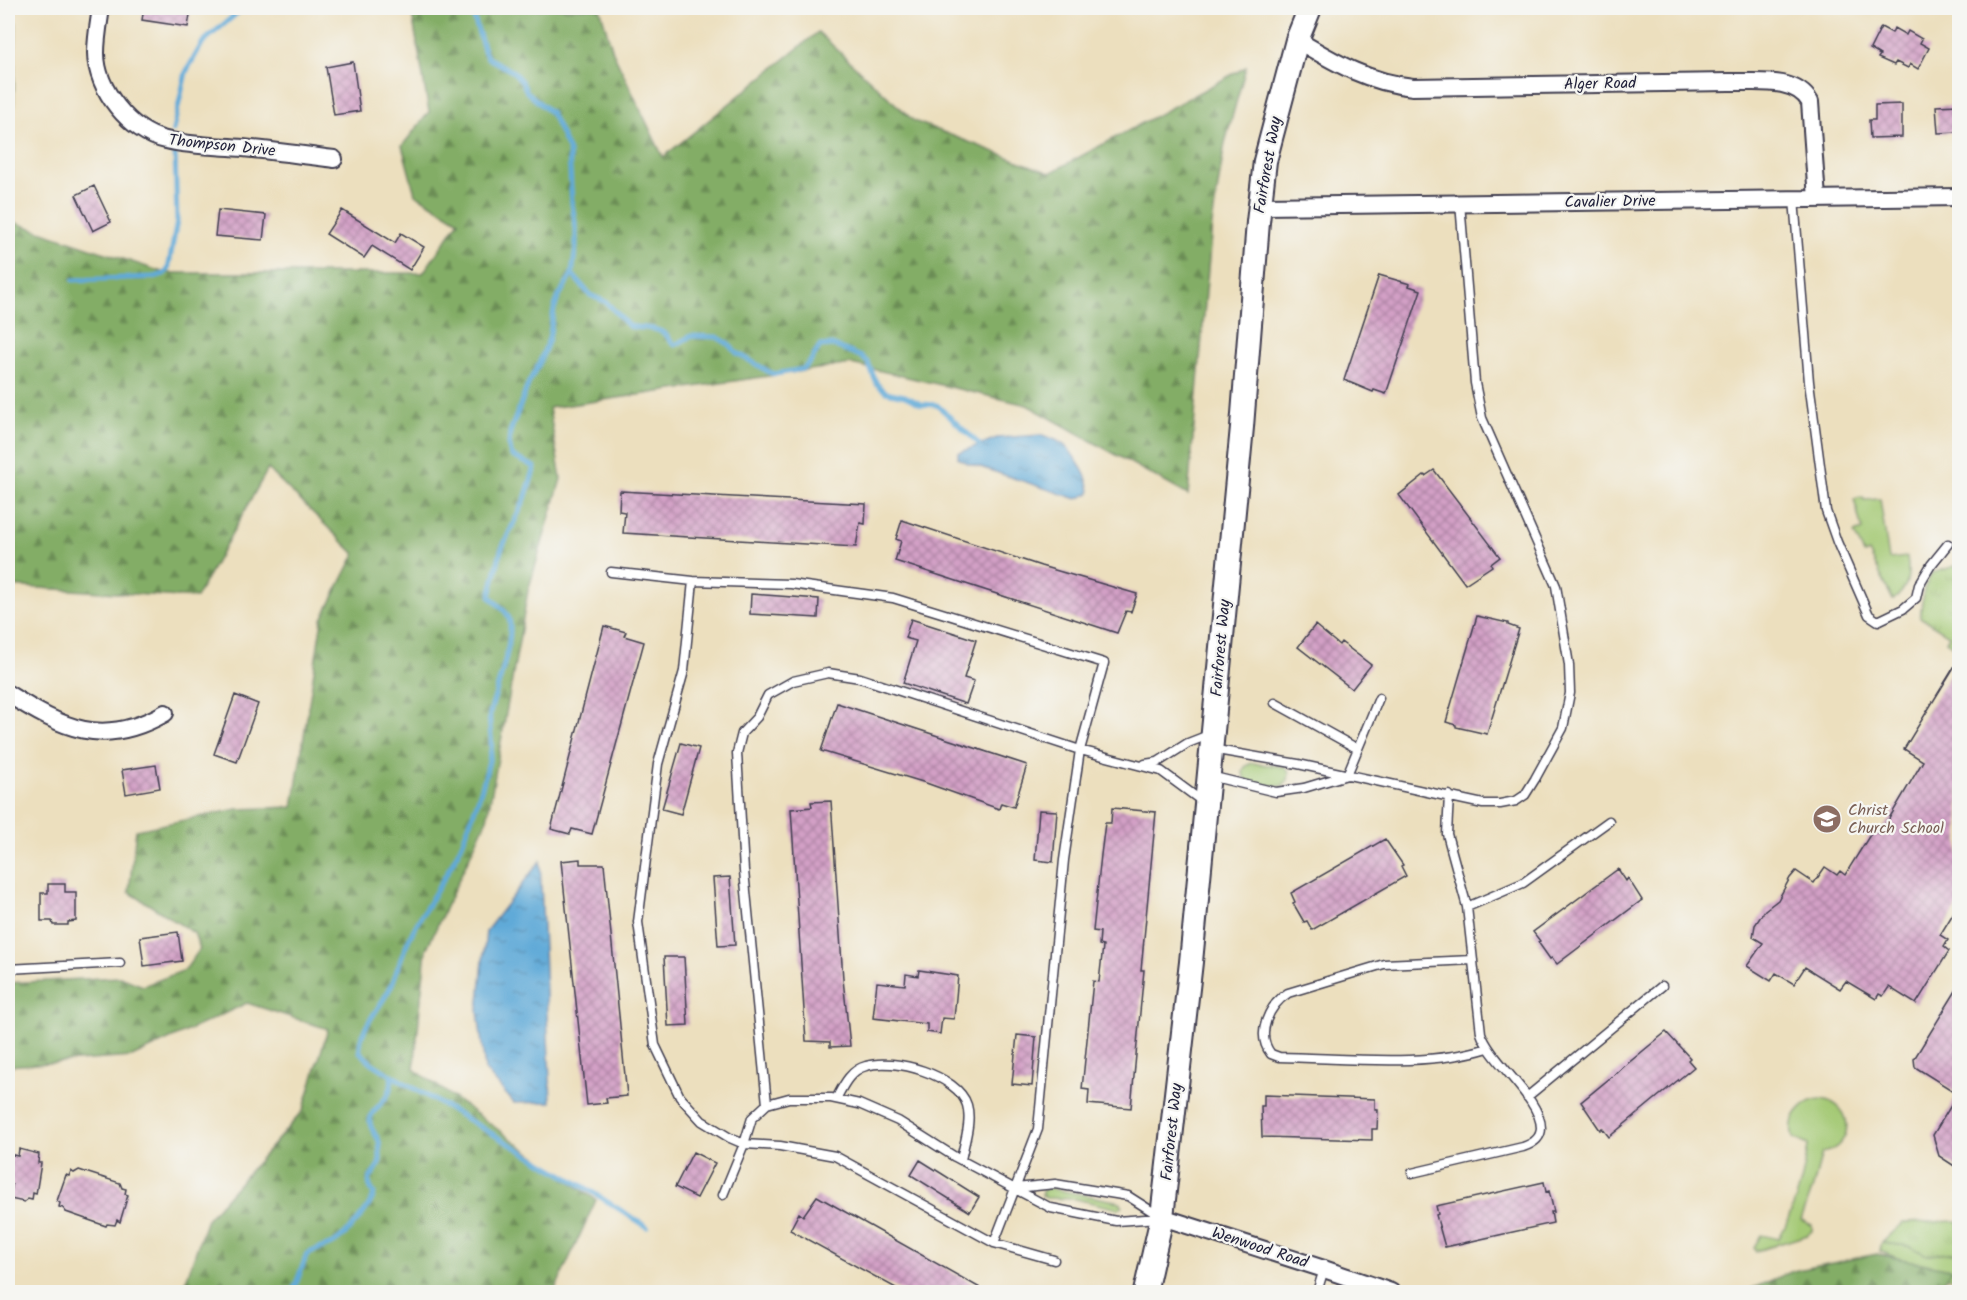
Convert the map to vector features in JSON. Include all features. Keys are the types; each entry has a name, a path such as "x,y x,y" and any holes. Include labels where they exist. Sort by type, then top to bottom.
{"main road":[{"name":"Fairforest Way","path":"1145,1293 1162,1217 1191,962 1265,161 1297,40 1310,8"}],"street":[{"name":"Thompson Drive","path":"101,8 96,53 101,77 109,94 122,112 146,132 163,140 183,143 333,159"},
{"name":"Alger Road","path":"1297,40 1343,67 1388,84 1404,86 1729,82 1792,86 1804,93 1810,102 1817,199"},
{"name":"Cavalier Drive","path":"1260,206 1959,197"},
{"path":"8,694 40,714 80,730 103,732 122,730 144,723 165,712"},
{"name":"Wenwood Road","path":"1162,1217 1391,1293"}],"lane":[{"path":"1794,199 1809,382 1826,511 1869,615 1878,621 1903,609 1916,598 1919,585 1948,544"},
{"path":"1138,765 1158,762 1188,743 1212,741 1298,764 1483,804 1509,803 1525,795 1563,728 1570,693 1569,665 1556,586 1482,418 1475,383 1460,203"},
{"path":"611,572 693,581 791,584 893,598 1104,663 1080,750 1064,860 1038,1129 994,1243"},
{"path":"693,581 684,670 658,764 638,922 655,1045 680,1097 702,1121 730,1138 744,1144 780,1146 835,1156 994,1243 1054,1260"},
{"path":"767,1104 744,871 737,753 742,733 757,717 768,695 793,681 828,673 860,678 1080,750 1161,771 1205,804"},
{"path":"1347,775 1379,698"},
{"path":"1275,703 1358,749"},
{"path":"1208,776 1276,792 1304,788 1347,775"},
{"path":"1412,1173 1532,1144 1541,1129 1538,1117 1527,1097 1488,1048 1481,1033 1467,907 1447,834 1449,795"},
{"path":"1467,907 1523,883 1609,821"},
{"path":"1473,960 1384,964 1288,993 1275,1003 1269,1015 1265,1027 1266,1044 1271,1054 1279,1057 1408,1060 1446,1058 1488,1048"},
{"path":"8,969 120,963"},
{"path":"1527,1097 1662,986"},
{"path":"836,1099 848,1077 865,1066 894,1064 921,1070 957,1089 967,1105 967,1130 961,1160"},
{"path":"723,1195 752,1118 767,1104 789,1098 836,1099 859,1104 898,1121 961,1160 1051,1208 1116,1221 1162,1217"},
{"path":"1016,1188 1055,1184 1128,1197 1162,1217"},
{"path":"1317,1293 1324,1269"}],"green space":[{"path":"411,8 600,8 613,52 663,157 818,32 914,121 1050,173 1246,67 1225,143 1212,224 1188,495 1027,405 851,364 549,408 561,479 528,591 487,819 426,950 414,1069 596,1200 554,1292 182,1292 207,1219 303,1111 328,1029 247,1003 132,1057 8,1066 8,983 120,977 143,986 185,970 200,949 194,933 129,892 136,830 237,809 293,807 322,619 355,554 268,469 196,598 8,586 8,22 16,23 10,221 165,273 423,273 459,221 415,194 402,146 429,112"},
{"path":"1863,497 1864,500 1880,499 1889,559 1907,557 1907,582 1893,600 1869,552 1864,554 1854,533 1862,530 1854,499"},
{"path":"1955,566 1960,569 1959,650 1946,641 1949,635 1920,617 1924,589 1932,573"},
{"path":"1252,763 1285,767 1289,773 1288,780 1282,786 1248,781 1243,771"},
{"path":"1822,1099 1841,1109 1847,1126 1841,1143 1822,1153 1801,1220 1812,1225 1812,1231 1807,1235 1756,1251 1754,1247 1761,1235 1779,1239 1801,1182 1808,1145 1793,1138 1794,1117 1808,1102"},
{"path":"1048,1188 1120,1202 1123,1206 1119,1209 1076,1199 1046,1198 1042,1195 1042,1191"},
{"path":"1959,1221 1959,1252 1927,1255 1909,1246 1882,1243 1903,1223"},
{"path":"1882,1243 1910,1246 1927,1255 1959,1252 1959,1277 1946,1278 1880,1251"},
{"path":"1877,1254 1951,1269 1938,1292 1744,1292 1793,1271"}],"water":[{"path":"1042,435 1057,440 1070,451 1085,475 1090,493 1077,499 958,458 958,453 997,438"},
{"path":"540,861 551,1102 514,1103 485,1070 478,1011 486,931"}],"building":[{"path":"144,8 191,8 188,27 142,20"},
{"path":"1881,27 1892,33 1894,28 1906,35 1908,31 1922,39 1920,43 1929,48 1918,69 1910,64 1908,68 1896,62 1894,65 1878,58 1880,55 1870,49"},
{"path":"353,62 360,111 334,115 326,67"},
{"path":"1902,104 1902,137 1870,138 1869,120 1875,120 1875,105"},
{"path":"1959,105 1959,132 1938,133 1936,106"},
{"path":"94,186 111,222 93,231 76,195"},
{"path":"218,210 266,215 263,240 215,236"},
{"path":"342,210 395,243 401,233 424,247 410,270 372,246 364,258 326,234"},
{"path":"1379,275 1410,284 1409,286 1421,290 1386,394 1374,390 1373,392 1344,380"},
{"path":"1434,470 1500,557 1491,564 1492,566 1465,584 1399,495"},
{"path":"620,491 866,504 865,524 860,523 856,547 623,533 625,512 619,511"},
{"path":"902,520 1041,566 1137,594 1131,612 1126,611 1117,633 895,561 901,541 896,539"},
{"path":"751,594 819,599 818,618 750,614"},
{"path":"1477,616 1508,623 1519,629 1487,734 1456,727 1446,722"},
{"path":"911,619 976,640 964,678 974,681 966,704 903,683 916,641 905,638"},
{"path":"1315,625 1339,645 1341,642 1371,665 1352,689 1298,647"},
{"path":"604,626 626,632 624,636 644,642 592,834 572,829 570,834 551,829"},
{"path":"1959,659 1959,904 1940,935 1948,940 1944,947 1949,951 1916,1004 1889,987 1883,996 1879,994 1876,999 1846,981 1840,989 1805,967 1794,984 1776,973 1771,981 1747,966 1763,943 1753,937 1755,925 1765,910 1778,900 1796,871 1814,883 1825,867 1837,875 1840,871 1845,875 1873,830 1880,834 1923,761 1904,749"},
{"path":"235,695 258,704 237,762 214,754"},
{"path":"837,703 1027,765 1014,807 1001,803 999,809 926,783 821,751"},
{"path":"681,743 699,748 681,814 662,809"},
{"path":"156,765 160,788 126,794 122,770"},
{"path":"831,801 850,1046 830,1047 830,1042 806,1041 791,809 812,807 811,802"},
{"path":"1112,808 1156,812 1131,1108 1088,1104 1089,1090 1082,1089 1093,981 1099,982 1103,946 1099,945 1100,932 1093,931 1101,855 1105,823 1111,823"},
{"path":"1039,810 1057,811 1053,862 1035,860"},
{"path":"1385,839 1403,865 1401,866 1406,876 1312,930 1307,921 1304,922 1293,903 1295,902 1291,893"},
{"path":"580,859 580,864 604,864 627,1096 606,1098 607,1103 587,1105 561,861"},
{"path":"1618,869 1626,881 1628,878 1642,900 1557,964 1552,958 1550,959 1533,932"},
{"path":"730,877 735,945 718,946 713,878"},
{"path":"48,884 65,884 65,892 76,892 76,921 68,922 68,925 53,925 52,921 41,921 41,893 48,893"},
{"path":"178,932 182,961 144,966 140,937"},
{"path":"664,957 684,957 688,1025 668,1026"},
{"path":"919,970 958,976 954,1019 942,1018 940,1034 927,1032 927,1024 873,1018 877,982 905,985 906,974 918,976"},
{"path":"1959,986 1959,1169 1939,1156 1933,1135 1958,1094 1915,1067 1914,1059"},
{"path":"1666,1032 1690,1058 1688,1060 1694,1067 1609,1137 1602,1128 1600,1130 1581,1102"},
{"path":"1017,1035 1036,1037 1032,1086 1012,1084"},
{"path":"1264,1095 1375,1099 1375,1110 1378,1110 1377,1129 1372,1129 1372,1140 1262,1137 1261,1106 1264,1106"},
{"path":"19,1149 39,1154 38,1163 41,1163 36,1194 33,1193 32,1200 28,1199 24,1202 10,1199 12,1185 8,1184 8,1154 18,1156"},
{"path":"693,1152 715,1163 697,1198 675,1187"},
{"path":"920,1160 979,1197 970,1212 911,1175"},
{"path":"79,1170 120,1183 122,1188 126,1189 125,1194 128,1195 120,1222 117,1220 115,1225 107,1224 106,1226 66,1212 59,1207 60,1203 57,1201 66,1175 69,1176 71,1171 74,1173"},
{"path":"1544,1182 1546,1192 1549,1191 1554,1212 1551,1212 1553,1223 1445,1247 1436,1215 1438,1214 1436,1206"},
{"path":"817,1196 989,1293 905,1293 790,1230 799,1213 803,1216"}],"waterway":[{"path":"173,130 186,72 203,42 243,8"},
{"path":"293,1292 307,1254 334,1243 345,1234 364,1213 374,1193 369,1183 379,1165 380,1148 370,1120 371,1115 387,1097 392,1084 391,1075 360,1052 360,1043 363,1033 390,988 410,937 457,854 486,773 491,745 490,713 510,636 508,616 490,596 501,550 525,499 535,467 512,456 509,445 510,432 529,382 549,339 554,309 572,274 576,247 569,152 551,113 527,92 512,71 488,58 471,8"},
{"path":"73,280 155,277 168,270 177,221 175,153"},
{"path":"572,274 590,295 606,302 629,326 661,331 675,345 691,336 717,337 737,353 771,373 803,369 820,346 832,345 862,357 868,363 877,384 886,392 905,396 921,404 937,405 979,444"},
{"path":"391,1075 586,1188 647,1227"}],"place":[{"name":"Christ Church School","path":"1827,819"}]}
